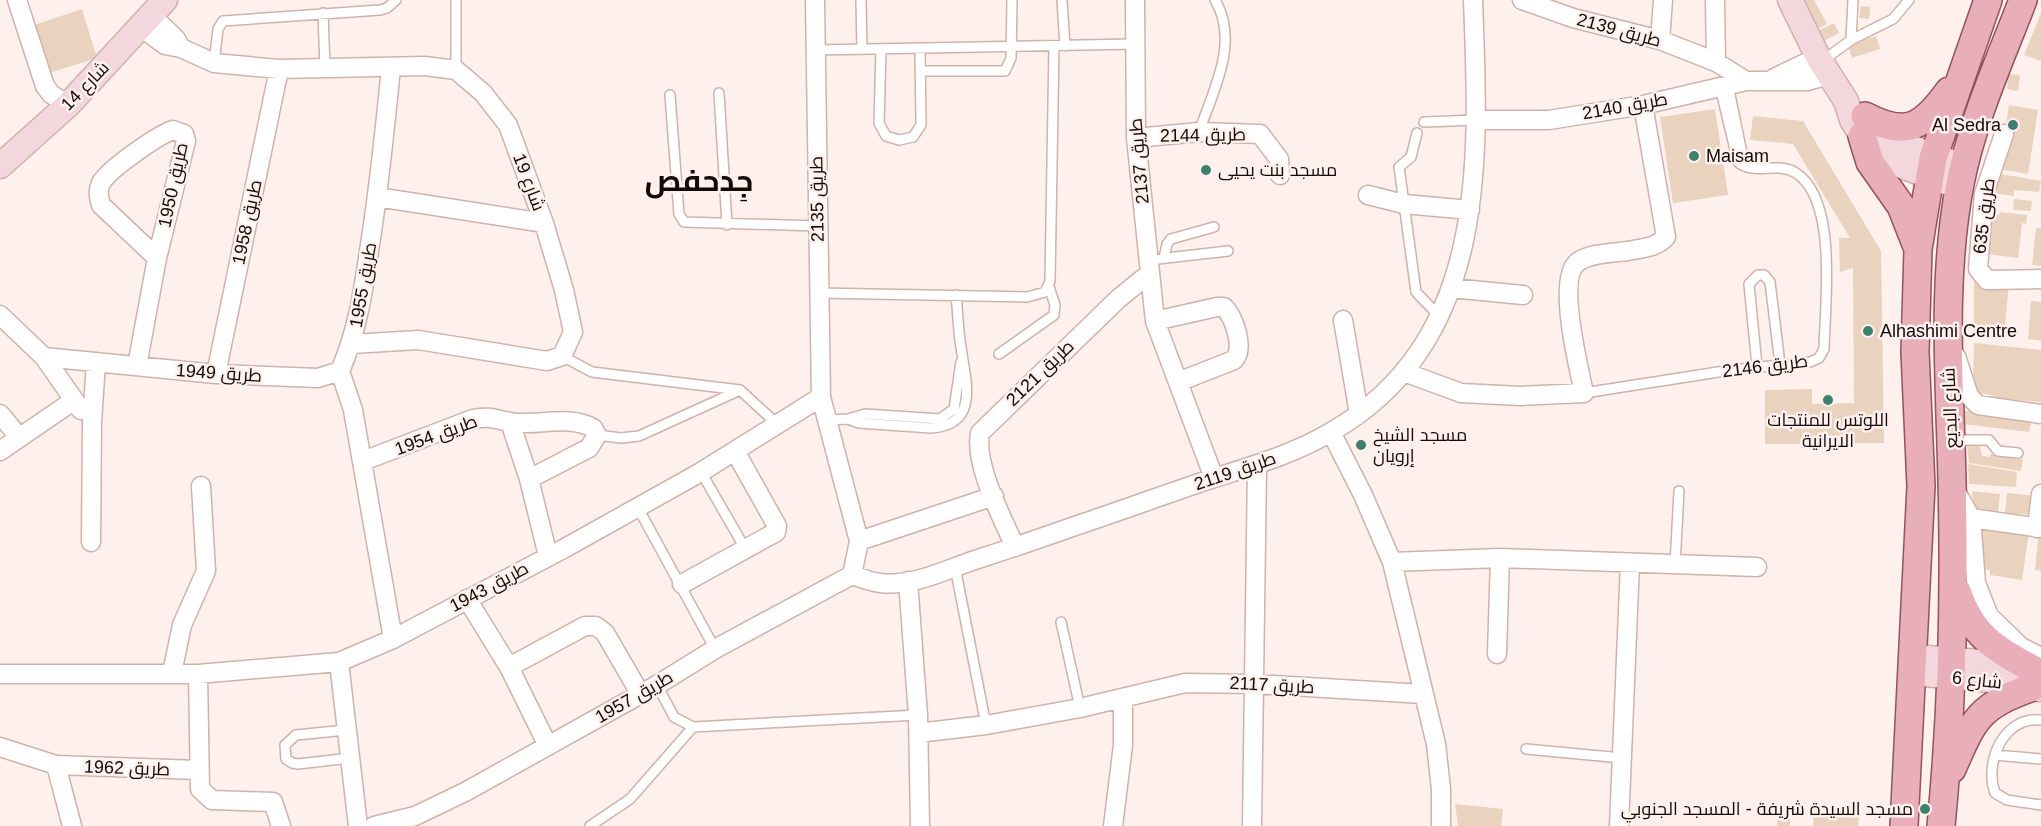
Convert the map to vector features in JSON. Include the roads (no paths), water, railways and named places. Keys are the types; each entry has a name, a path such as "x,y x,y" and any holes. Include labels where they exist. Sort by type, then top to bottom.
{"main road":[{"name":"شارع البديع","path":"1904,826 1914,665 1921,486 1915,352 1918,249 1931,167 1959,78 1988,0"},
{"name":"شارع البديع","path":"1941,826 1952,668 1953,485 1948,332 1952,250 1962,176 1984,101 2023,0"},
{"path":"1858,118 1891,127 1911,127 1928,119 1959,78"},
{"path":"1858,118 1870,162 1901,206 1918,249"},
{"path":"1945,787 1967,735 1981,714 2039,676 1995,648 1978,632 1964,611 1952,575"}],"street":[{"path":"17,0 45,86 51,94 68,105"},
{"name":"طريق 2135","path":"815,0 821,397"},
{"name":"طريق 2137","path":"1135,0 1133,44 1136,138 1154,264 1155,321 1214,478"},
{"name":"طريق 2119","path":"852,575 880,583 908,581 955,567 1214,478 1257,466 1331,432 1359,414 1404,372 1439,316 1462,256 1470,210 1477,120 1473,0"},
{"name":"طريق 2139","path":"1522,0 1574,18 1660,40 1716,62 1746,81"},
{"path":"1660,40 1663,0"},
{"path":"1715,0 1716,62"},
{"path":"1790,0 1823,65 1858,118 1931,167 1962,176"},
{"path":"152,14 176,39 181,48 214,63 279,69 425,66 456,70"},
{"name":"شارع 14","path":"0,166 68,105 152,14"},
{"name":"طريق 2140","path":"1477,120 1549,120 1643,105 1746,81 1771,79 1823,65"},
{"name":"طريق 1955","path":"340,371 352,344 360,311 377,197 391,68"},
{"name":"طريق 1958","path":"216,374 279,69"},
{"name":"شارع 19","path":"456,70 483,93 507,125 544,223 564,290 573,332 562,356"},
{"path":"1584,393 1569,300 1571,271 1576,262 1587,258 1653,246 1666,237 1643,105"},
{"name":"طريق 1950","path":"136,366 157,258 186,141 184,134 172,130 157,136 102,181 98,194 101,205 157,258"},
{"name":"طريق 2144","path":"1136,138 1199,132 1260,134 1279,159 1280,175"},
{"name":"طريق 635","path":"2004,134 1984,194 1978,269 1981,276 1987,279 2041,279"},
{"path":"1368,195 1404,204 1470,210"},
{"path":"377,197 544,223"},
{"name":"طريق 2121","path":"1015,547 994,496 978,442 985,426 1154,264"},
{"path":"1451,288 1523,295"},
{"path":"1155,321 1217,307 1224,307 1230,313 1239,349 1238,356 1178,382"},
{"path":"0,315 44,357 72,402 92,422"},
{"path":"1343,320 1359,414"},
{"path":"1948,332 1969,396 1978,405 2041,414"},
{"path":"352,344 418,340 547,361 562,356"},
{"name":"طريق 1949","path":"44,357 216,374 318,378 340,371"},
{"path":"91,542 92,422 96,362"},
{"path":"340,371 353,410 393,639"},
{"name":"طريق 2146","path":"1404,372 1461,393 1520,396 1584,393"},
{"path":"821,397 859,541 852,575"},
{"name":"طريق 1943","path":"0,675 198,674 339,662 393,639 701,472 776,423 821,397"},
{"path":"0,451 72,402"},
{"path":"0,414 19,437"},
{"name":"طريق 1954","path":"363,461 473,419 493,416 510,422 562,422 588,425 597,435"},
{"path":"510,422 529,479 548,556"},
{"path":"1331,432 1363,495 1392,562 1436,744 1441,789 1441,826"},
{"path":"529,479 590,448 597,435"},
{"path":"682,584 746,551 776,532 777,526 735,451"},
{"path":"1252,826 1256,684 1257,466"},
{"path":"1953,485 1971,518 1976,583 1989,616 2021,647 2039,676"},
{"path":"172,673 182,625 206,571 201,486"},
{"path":"1971,518 2039,528 2041,494"},
{"path":"859,541 994,496"},
{"path":"1392,562 1500,558 1757,567"},
{"path":"1497,654 1500,558"},
{"path":"1619,826 1630,563"},
{"name":"طريق 1957","path":"374,826 416,821 657,686 715,649 852,575"},
{"path":"908,581 922,825"},
{"path":"467,599 509,667 548,746"},
{"path":"509,667 585,626 596,626 605,633 641,695"},
{"path":"339,662 358,826"},
{"name":"شارع 6","path":"1914,665 2039,676"},
{"path":"198,674 200,789 212,800 268,800 273,802 280,826"},
{"name":"طريق 2117","path":"918,724 986,725 1124,700 1185,683 1256,684 1423,694"},
{"path":"1113,826 1123,745 1124,700"},
{"name":"طريق 1962","path":"0,747 56,765 198,771"},
{"name":"طريق 1962","path":"56,765 72,826"}],"lane":[{"path":"214,63 218,28 223,21 380,10 387,8 396,0"},
{"path":"456,0 456,70"},
{"path":"861,0 862,51"},
{"path":"922,71 1005,71 1010,63 1012,0"},
{"path":"1062,0 1065,46"},
{"path":"1199,132 1226,50 1222,19 1215,0"},
{"path":"1851,40 1852,0"},
{"path":"1823,65 1851,40 1893,19 1909,0"},
{"path":"323,13 325,69"},
{"path":"816,50 862,51 1133,44"},
{"path":"999,354 1054,315 1055,305 1049,287 1054,46"},
{"path":"881,50 879,123 885,136 906,140 918,132 921,125 920,49"},
{"name":"طريق 2146","path":"1584,393 1757,366 1810,362 1819,358 1824,349 1823,220 1817,198 1794,171 1779,167 1756,168 1742,153 1724,86"},
{"path":"719,93 727,225"},
{"path":"670,95 680,219 688,224 817,226"},
{"path":"1424,122 1477,120"},
{"path":"1417,133 1411,157 1399,167 1416,292 1439,316"},
{"path":"1154,264 1172,238 1214,227"},
{"path":"1154,264 1228,251"},
{"path":"1757,366 1749,284 1758,275 1768,278 1770,282 1780,364"},
{"path":"818,292 1034,297 1046,292 1049,287"},
{"path":"828,420 849,419 859,423 931,428 942,427 952,422 965,405 968,386 962,356 956,295"},
{"path":"562,356 592,372 740,390 776,423"},
{"path":"597,435 621,438 639,435 740,390"},
{"path":"1952,440 1989,440 1998,451 2018,453"},
{"path":"701,472 746,551"},
{"path":"1675,565 1679,490"},
{"path":"637,506 682,584 715,649"},
{"path":"955,567 986,725"},
{"path":"1061,622 1080,708"},
{"path":"657,686 674,717 693,727 918,724"},
{"path":"2041,720 2018,723 2006,733 1995,755 1990,780 1995,794 2007,800 2041,805"},
{"path":"590,826 630,799 693,727"},
{"path":"346,730 296,735 285,745 286,759 298,764 350,758"},
{"path":"1526,749 1622,758"},
{"path":"1995,755 2041,759"}],"place":[{"name":"Al Sedra","path":"2013,125"},
{"name":"Maisam","path":"1694,156"},
{"name":"مسجد بنت يحيى","path":"1206,170"},
{"name":"Alhashimi Centre","path":"1868,331"},
{"name":"اللوتس للمنتجات الايرانية","path":"1828,400"},
{"name":"مسجد الشيخ إرويان","path":"1361,445"},
{"name":"مسجد السيدة شريفة - المسجد الجنوبي","path":"1925,809"}],"district":[{"name":"جِدحفص","path":"699,181"}]}
